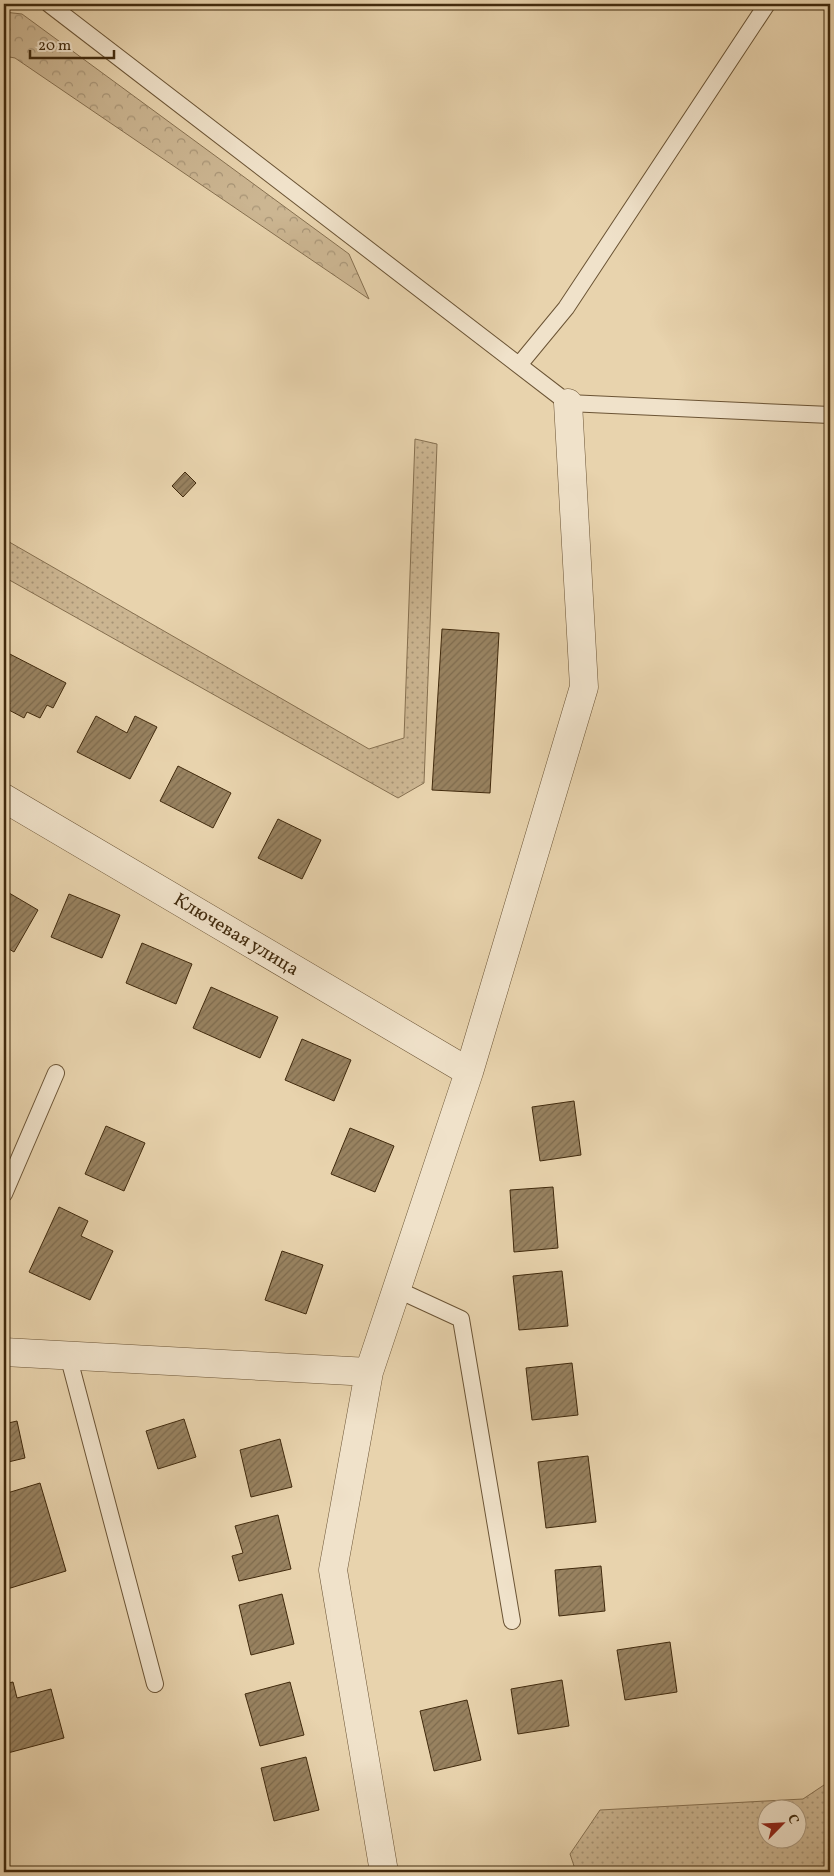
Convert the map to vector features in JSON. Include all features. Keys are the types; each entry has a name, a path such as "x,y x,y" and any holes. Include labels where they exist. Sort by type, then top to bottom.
{"street":[{"path":"384,1872 333,1570 369,1372 469,1072 584,687 568,403"},
{"name":"Ключевая улица","path":"4,798 469,1072"},
{"path":"4,1352 369,1372"}],"lane":[{"path":"49,4 568,403 830,415"},
{"path":"519,366 566,308 767,4"},
{"path":"4,1194 56,1073"},
{"path":"396,1289 461,1319 512,1621"},
{"path":"68,1356 155,1684"}],"green space":[{"path":"4,12 22,14 349,254 369,299 15,58 4,56"},
{"path":"415,439 437,444 424,783 398,798 4,577 4,539 369,749 404,738"},
{"path":"830,1781 830,1872 576,1872 570,1854 600,1810 756,1802 756,1848 806,1848 804,1798"}],"building":[{"path":"185,472 196,483 183,497 172,486"},
{"path":"442,629 499,633 490,793 432,790"},
{"path":"4,651 66,683 53,708 47,705 40,718 27,712 24,718 7,709 10,703 4,700"},
{"path":"96,716 127,733 135,716 157,727 130,779 77,752"},
{"path":"178,766 231,793 213,828 160,801"},
{"path":"278,819 321,840 302,879 258,858"},
{"path":"4,890 38,910 14,952 4,946"},
{"path":"69,894 120,915 102,958 51,937"},
{"path":"142,943 192,964 176,1004 126,983"},
{"path":"211,987 278,1017 260,1058 193,1028"},
{"path":"302,1039 351,1060 334,1101 285,1080"},
{"path":"574,1101 581,1155 540,1161 532,1107"},
{"path":"106,1126 145,1143 124,1191 85,1174"},
{"path":"350,1128 394,1146 375,1192 331,1174"},
{"path":"553,1187 558,1248 514,1252 510,1190"},
{"path":"59,1207 88,1221 81,1236 113,1251 90,1300 29,1272"},
{"path":"282,1251 323,1265 306,1314 265,1300"},
{"path":"562,1271 568,1326 519,1330 513,1276"},
{"path":"572,1363 578,1415 532,1420 526,1368"},
{"path":"184,1419 196,1457 158,1469 146,1431"},
{"path":"17,1421 25,1458 4,1463 4,1424"},
{"path":"280,1439 292,1487 251,1497 240,1450"},
{"path":"588,1456 596,1522 546,1528 538,1462"},
{"path":"40,1483 66,1571 4,1590 4,1494"},
{"path":"278,1515 291,1569 239,1581 232,1556 243,1553 235,1526"},
{"path":"601,1566 605,1611 559,1616 555,1570"},
{"path":"282,1594 294,1644 251,1655 239,1605"},
{"path":"670,1642 677,1692 625,1700 617,1650"},
{"path":"562,1680 569,1726 518,1734 511,1689"},
{"path":"13,1682 17,1698 51,1689 64,1738 4,1754 4,1684"},
{"path":"290,1682 304,1735 260,1746 245,1694"},
{"path":"467,1700 481,1760 434,1771 420,1711"},
{"path":"306,1757 319,1810 274,1821 261,1768"}]}
